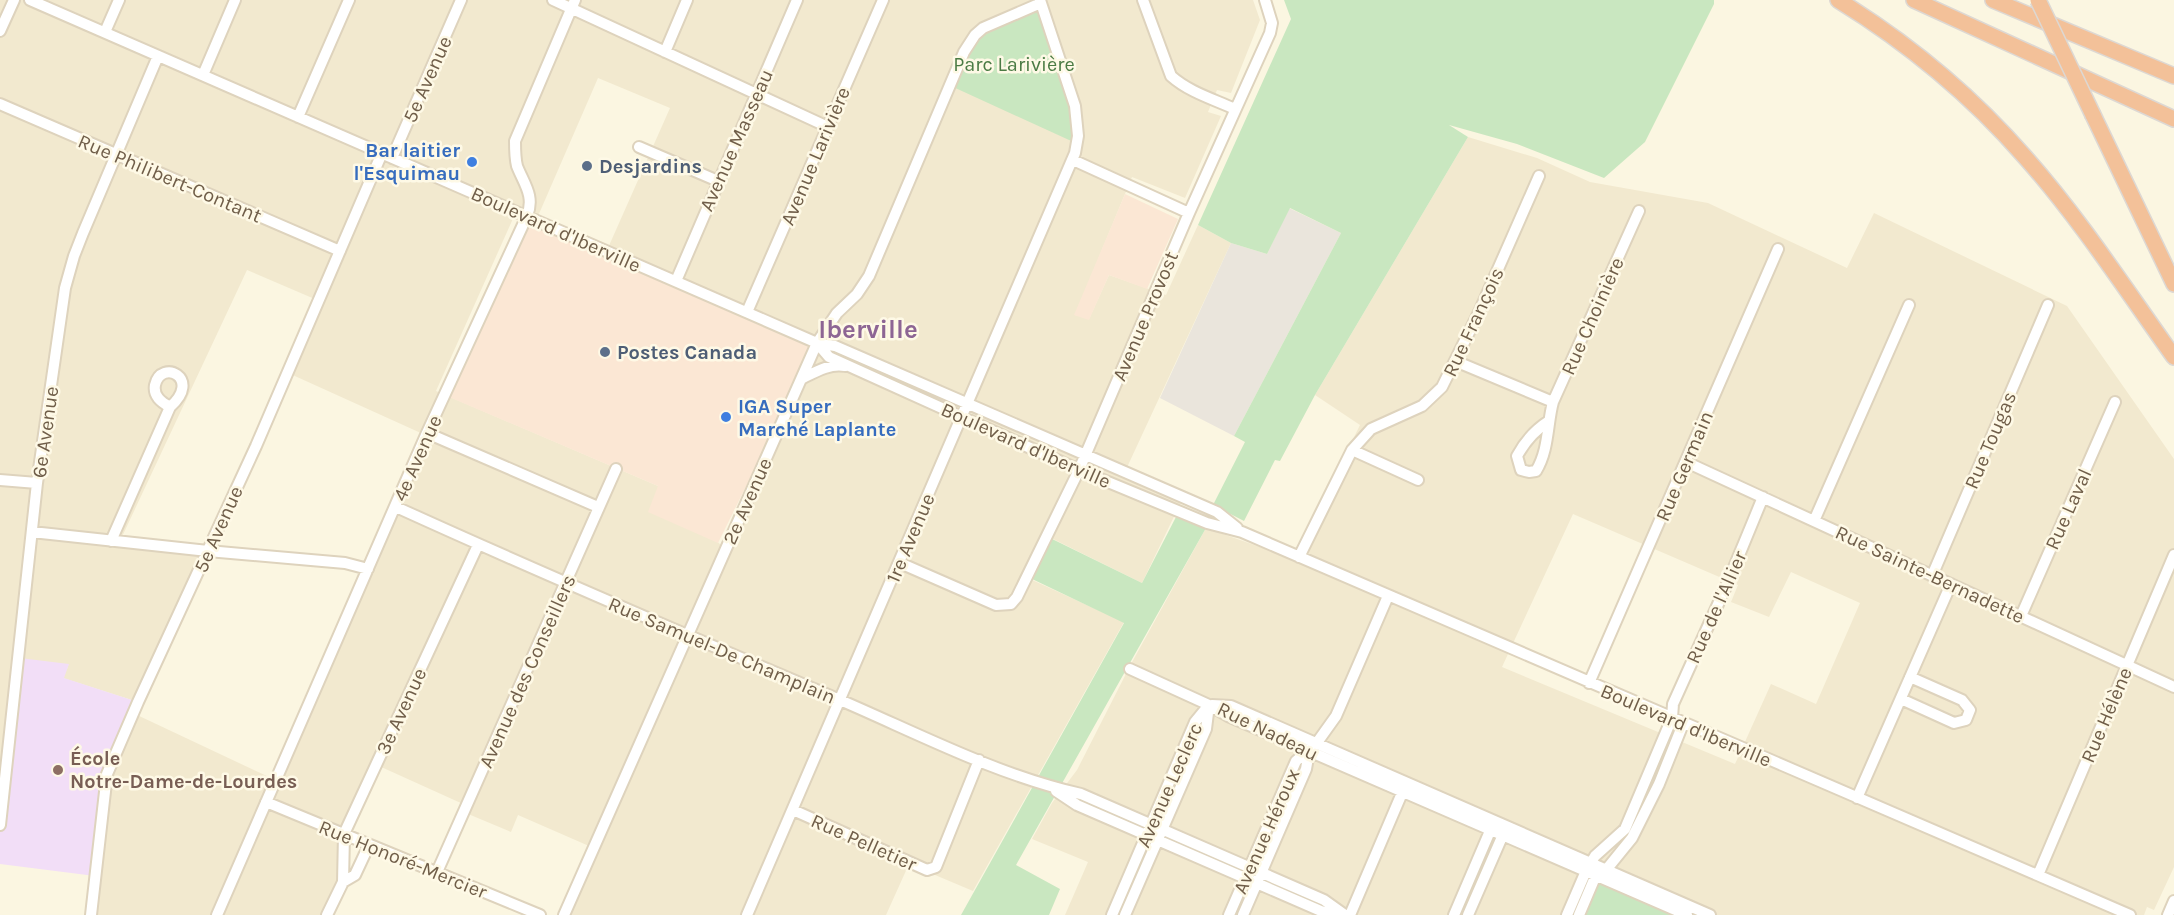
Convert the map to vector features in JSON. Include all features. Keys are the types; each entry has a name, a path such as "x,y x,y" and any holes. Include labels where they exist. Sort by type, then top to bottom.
{"highway":[{"path":"1838,0 1920,56 2006,135 2056,194 2174,357"},
{"path":"1914,0 2174,119"},
{"path":"1993,0 2174,76"},
{"path":"2038,0 2174,284"}],"street":[{"path":"0,31 14,0"},
{"name":"Boulevard d'Iberville","path":"30,0 817,343 835,346 1217,512 1242,532"},
{"path":"105,32 119,0"},
{"path":"203,75 236,0"},
{"path":"298,117 349,0"},
{"name":"5e Avenue","path":"91,915 107,774 340,251 461,0"},
{"path":"553,0 574,4 665,52 828,127"},
{"path":"665,52 687,0"},
{"name":"Avenue Masseau","path":"676,281 797,0"},
{"name":"Avenue Larivière","path":"747,312 883,0"},
{"path":"1143,0 1171,76 1193,92 1235,109"},
{"name":"Avenue Provost","path":"900,563 996,605 1011,604 1017,597 1079,470 1272,25 1265,0"},
{"name":"1re Avenue","path":"747,915 1073,159 1078,136 1075,106 1041,1"},
{"name":"2e Avenue","path":"564,915 817,343 837,314 857,294 868,276 964,52 983,28 1041,1"},
{"name":"4e Avenue","path":"217,915 368,569 527,216 530,208 530,192 517,164 515,141 574,4"},
{"name":"6e Avenue","path":"0,818 37,483 65,288 83,233 159,56"},
{"name":"Rue Philibert-Contant","path":"0,104 340,251"},
{"path":"639,147 718,182"},
{"path":"1073,159 1189,213"},
{"name":"Rue François","path":"1299,557 1352,450 1371,429 1422,406 1442,387 1480,310 1539,176"},
{"name":"Rue Choinière","path":"1549,422 1553,402 1640,211"},
{"name":"Rue Germain","path":"1589,683 1778,249"},
{"path":"1814,521 1909,305"},
{"name":"Rue Tougas","path":"1932,576 2048,305"},
{"name":"Boulevard d'Iberville","path":"817,343 829,357 1079,470 1207,523 1242,532 2130,915"},
{"path":"1455,361 1553,402"},
{"path":"801,379 838,364 852,367"},
{"name":"Rue Laval","path":"2021,616 2115,402"},
{"path":"111,541 170,407"},
{"path":"428,434 598,507"},
{"path":"1352,450 1418,480"},
{"name":"Rue Sainte-Bernadette","path":"1686,462 2174,687"},
{"name":"Avenue des Conseillers","path":"437,873 616,469"},
{"path":"0,480 37,483"},
{"name":"Rue de l'Allier","path":"1595,870 1595,856 1625,829 1672,718 1673,704 1763,497"},
{"name":"Rue Samuel-De Champlain","path":"396,507 687,637 979,760 1051,787 1081,794 1154,832 1247,873 1324,900 1347,915"},
{"path":"32,532 345,563 368,569"},
{"name":"3e Avenue","path":"327,915 343,882 344,834 478,545"},
{"name":"Rue Hélène","path":"2038,876 2174,555"},
{"path":"1857,798 1951,584"},
{"name":"Avenue Héroux","path":"1229,915 1296,761 1312,748 1336,717 1388,596"},
{"name":"Rue Nadeau","path":"1130,669 1228,716 1405,787 1595,870 1687,915"},
{"path":"1901,699 1954,723 1965,720 1970,710 1962,700 1910,677"},
{"name":"Avenue Leclerc","path":"1154,832 1113,911 1125,914 1195,722 1209,705"},
{"path":"1567,915 1595,870 1632,838 1659,784 1683,724"},
{"name":"Avenue Héroux","path":"1243,915 1306,769 1312,748"},
{"name":"Rue Pelletier","path":"793,810 927,870 936,867 979,760"},
{"path":"1647,779 1659,784"},
{"path":"1347,915 1405,787"},
{"name":"Rue Honoré-Mercier","path":"266,802 540,915"},
{"path":"1454,915 1492,825"},
{"path":"1468,915 1504,830"},
{"name":"3e Avenue","path":"343,882 354,874 369,845"},
{"path":"1579,915 1595,870"},
{"name":"Rue Nadeau","path":"1595,870 1710,915"},
{"name":"Rue Samuel-De Champlain","path":"1259,877 1321,911 1337,915"},
{"path":"2168,915 2174,901"}],"shaded area":[{"path":"0,0 1253,0 1260,20 1231,93 1217,90 1208,112 1221,116 1185,198 1132,177 1075,315 1089,319 1109,275 1166,295 1198,225 1231,243 1123,476 1181,502 1142,583 1047,536 1030,579 1124,622 973,891 909,864 886,915 560,915 589,846 518,815 511,832 461,811 463,804 379,766 346,835 340,874 323,915 93,915 104,789 135,714 273,779 423,434 286,372 317,300 247,270 120,541 204,554 138,702 63,678 69,664 0,795","holes":["598,78 670,108 604,257 815,346 723,547 658,486 436,391 515,214 535,223"]},
{"path":"1468,137 1537,158 1590,182 1708,203 1847,268 1874,213 2067,306 2174,459 2174,867 2154,910 2147,907 2144,915 1065,915 1088,862 1032,839 1052,803 1077,770 1131,664 1206,528 1294,559 1360,425 1315,395","holes":["1573,514 1738,585 1731,602 1769,617 1791,572 1860,603 1816,704 1771,684 1735,764 1502,667"]},
{"path":"1125,194 1178,219 1147,289 1109,275 1089,320 1074,315"},
{"path":"1289,208 1341,233 1234,436 1160,398 1231,243 1267,254"},
{"path":"528,224 817,343 718,543 648,512 658,486 449,397"},
{"name":"École Notre-Dame-de-Lourdes","path":"20,658 69,664 64,678 138,702 111,765 95,876 0,864 0,825"}],"green space":[{"path":"1284,0 1714,0 1714,4 1645,142 1604,178 1517,144 1449,125 1468,137 1315,395 1280,461 1275,460 1244,521 1213,505 1245,442 1234,436 1341,233 1290,208 1267,254 1231,243 1198,225 1291,19"},
{"name":"Parc Larivière","path":"1041,3 1065,70 1080,145 951,86 977,33"},
{"path":"1177,515 1206,528 1016,865 1060,889 1049,915 961,915 1124,623 1030,578 1046,536 1142,583"},
{"path":"1596,875 1687,915 1580,915"}],"place":[{"name":"Bar laitier l'Esquimau","path":"472,162"},
{"name":"Desjardins","path":"587,166"},
{"name":"Postes Canada","path":"605,352"},
{"name":"IGA Super Marché Laplante","path":"726,417"},
{"name":"École Notre-Dame-de-Lourdes","path":"58,770"}],"district":[{"name":"Iberville","path":"868,329"}]}
